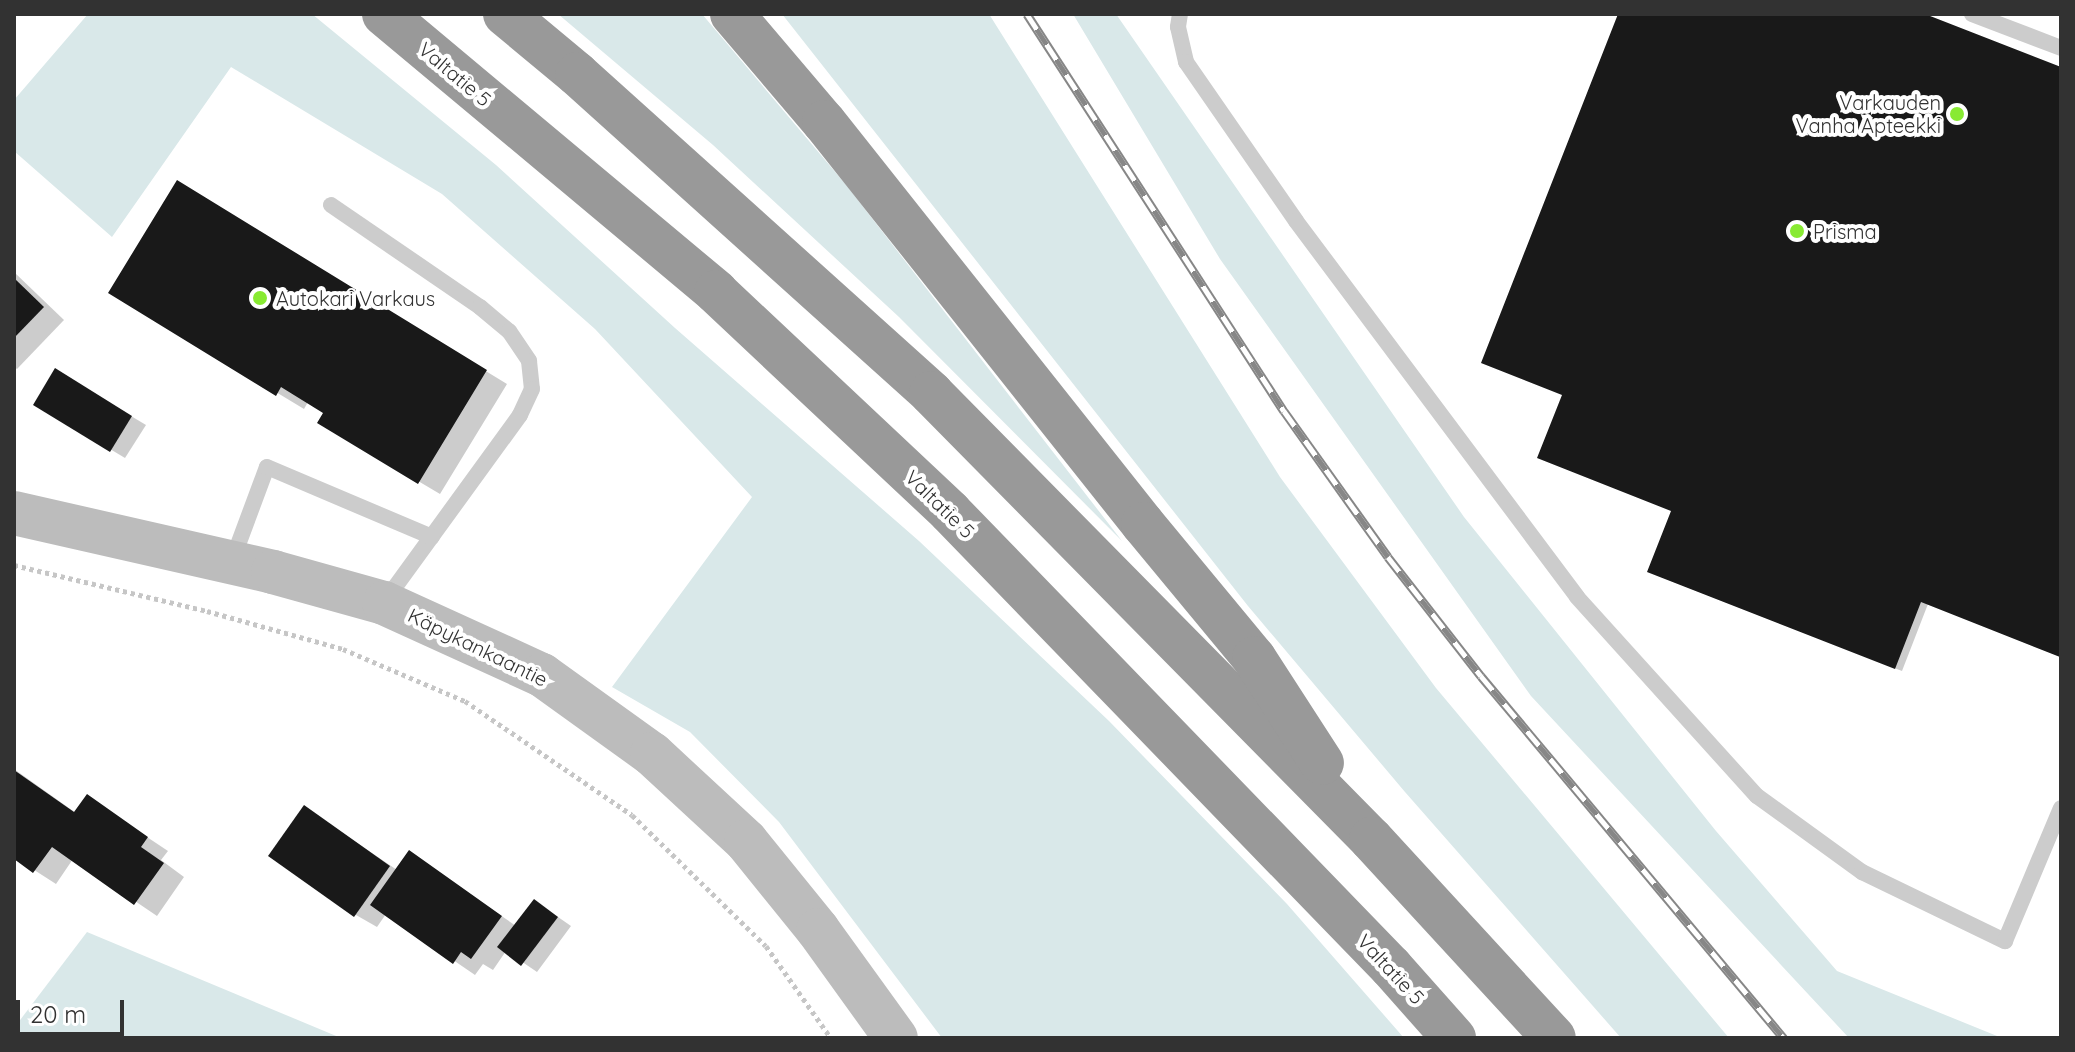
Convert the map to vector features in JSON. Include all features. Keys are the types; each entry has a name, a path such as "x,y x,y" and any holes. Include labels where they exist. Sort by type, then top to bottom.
{"highway":[{"name":"Valtatie 5","path":"384,14 716,292 950,512 1391,967 1454,1038"},
{"path":"505,14 577,74 931,393 1371,839 1554,1038"},
{"path":"732,14 824,122 1143,524 1254,658 1371,839"}],"street":[{"name":"Käpykankaantie","path":"14,513 231,562 384,603 542,675 652,754 746,841 818,930 896,1038"}],"lane":[{"path":"1180,14 1178,27 1186,62 1296,221 1577,597 1757,796 1862,872 2005,941 2061,808"},
{"path":"1972,14 2061,48"},
{"path":"331,205 480,307 509,331 529,361 532,389 520,415 384,603"},
{"path":"231,562 267,467 432,537"}],"path":[{"path":"14,565 207,611 343,649 465,701 632,815 766,946 831,1038"}],"shaded area":[{"path":"88,14 312,14 496,165 675,328 919,541 1109,721 1287,904 1404,1038 942,1038 779,822 690,732 612,687 752,497 595,329 442,194 231,67 112,237 14,151 14,100"},
{"path":"558,14 702,14 847,186 1122,541 899,317 713,145"},
{"path":"782,14 989,14 1280,477 1436,688 1729,1038 1621,1038 1405,792 1248,606"},
{"path":"1073,14 1116,14 1464,517 1716,831 1837,971 2002,1038 1849,1038 1531,696 1220,259"},
{"path":"87,932 341,1038 14,1038 14,1028"}],"building":[{"name":"Prisma","path":"1618,14 1925,14 2061,67 2060,657 1921,602 1895,669 1647,572 1671,511 1537,458 1562,395 1481,363"},
{"path":"177,180 487,370 418,484 317,423 323,413 281,387 276,396 108,293"},
{"path":"14,278 44,307 14,338"},
{"path":"55,368 132,416 110,452 33,405"},
{"path":"14,770 74,812 87,794 148,837 141,847 164,863 134,905 52,847 33,873 14,859"},
{"path":"304,805 390,866 354,917 268,856"},
{"path":"409,850 502,916 471,959 461,952 453,964 370,905"},
{"path":"534,899 558,917 521,966 497,947"}],"railway":[{"path":"1027,14 1284,411 1388,557 1481,676 1784,1038"}],"place":[{"name":"Varkauden Vanha Apteekki","path":"1957,114"},
{"name":"Prisma","path":"1797,231"},
{"name":"Autokari Varkaus","path":"260,298"}]}
